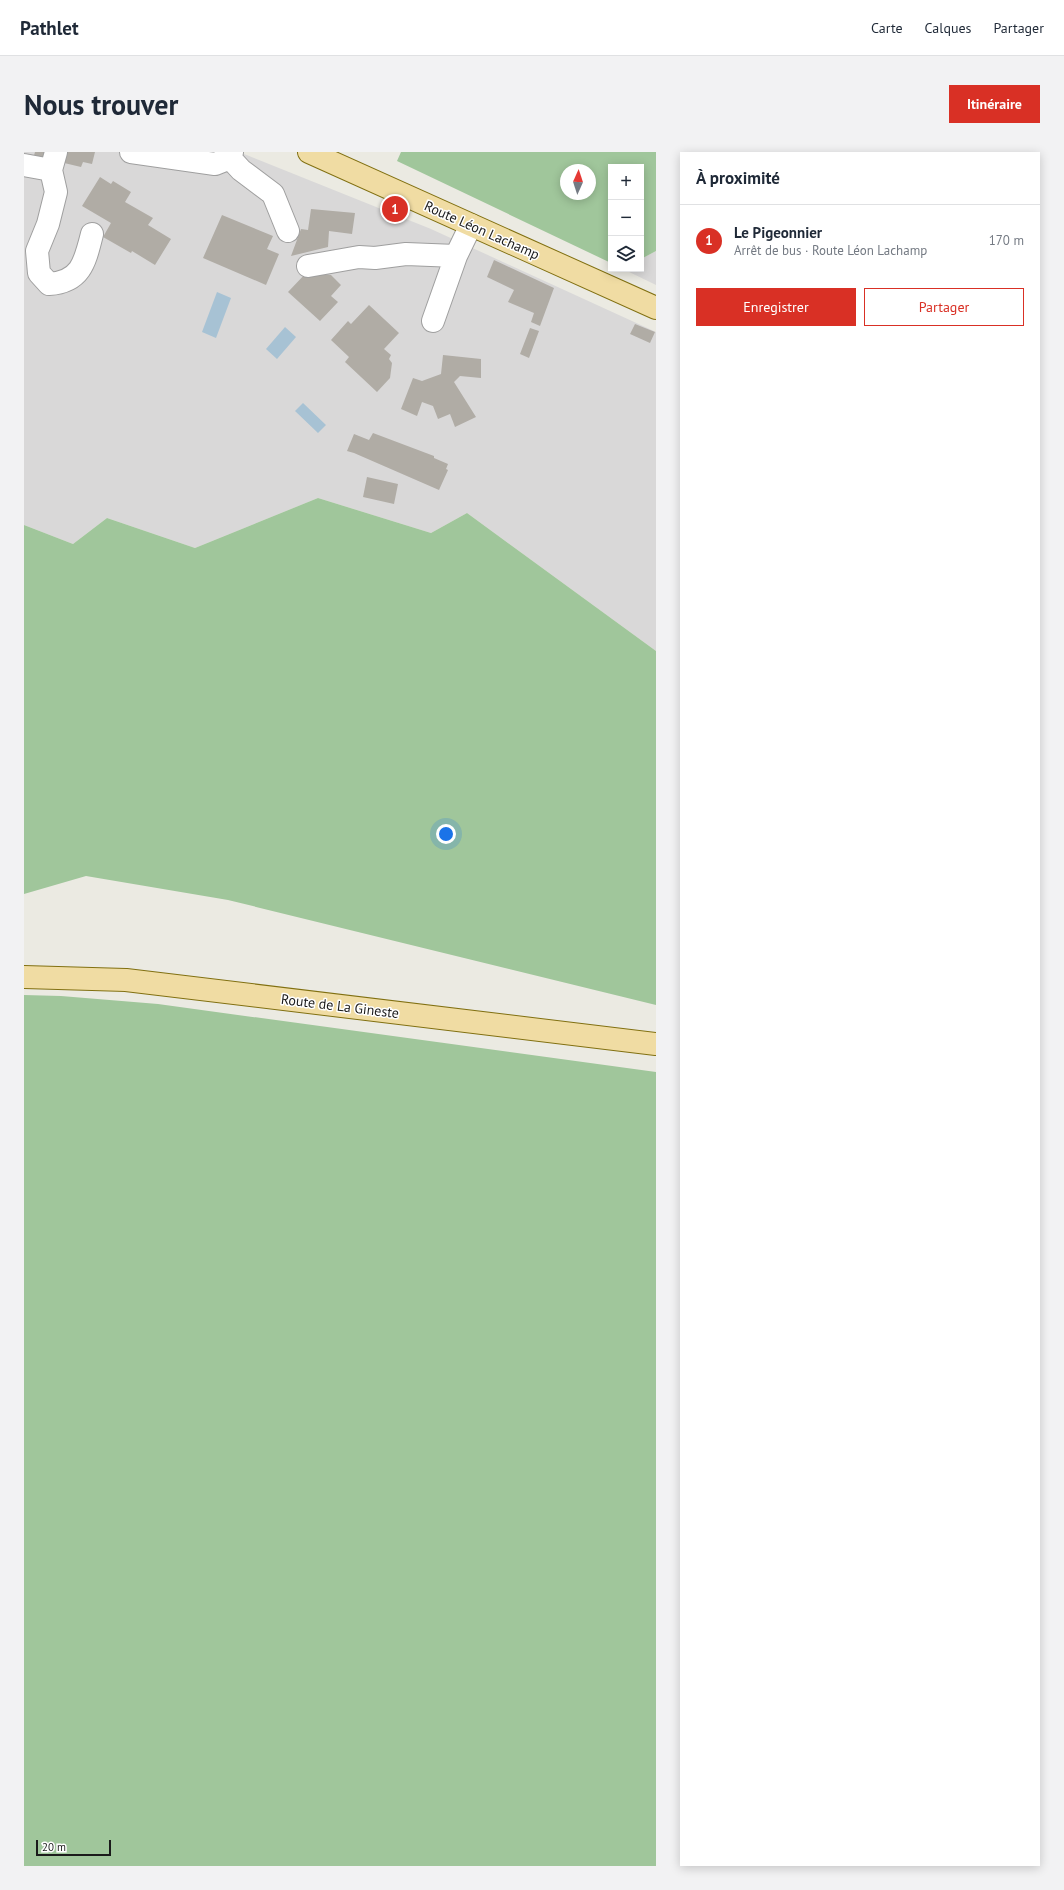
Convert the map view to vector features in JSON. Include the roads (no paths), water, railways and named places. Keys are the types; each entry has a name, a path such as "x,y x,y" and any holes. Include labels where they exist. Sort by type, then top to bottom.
{"main road":[{"name":"Route Léon Lachamp","path":"316,153 471,225 656,308"},
{"name":"Route de La Gineste","path":"24,977 126,980 656,1044"}],"lane":[{"path":"132,152 215,164 231,155 241,170 273,194 288,231"},
{"path":"24,165 53,161 56,192 48,224 37,251 39,273 49,284 63,284 78,273 88,250 92,234"},
{"path":"433,321 456,256 471,225"},
{"path":"308,266 359,257 375,258 406,254 456,256"}],"water":[{"path":"217,292 231,298 216,338 202,332"},
{"path":"285,327 296,337 277,359 266,349"},
{"path":"303,403 326,425 318,433 295,411"}],"place":[{"name":"Le Pigeonnier","path":"395,209"}]}
